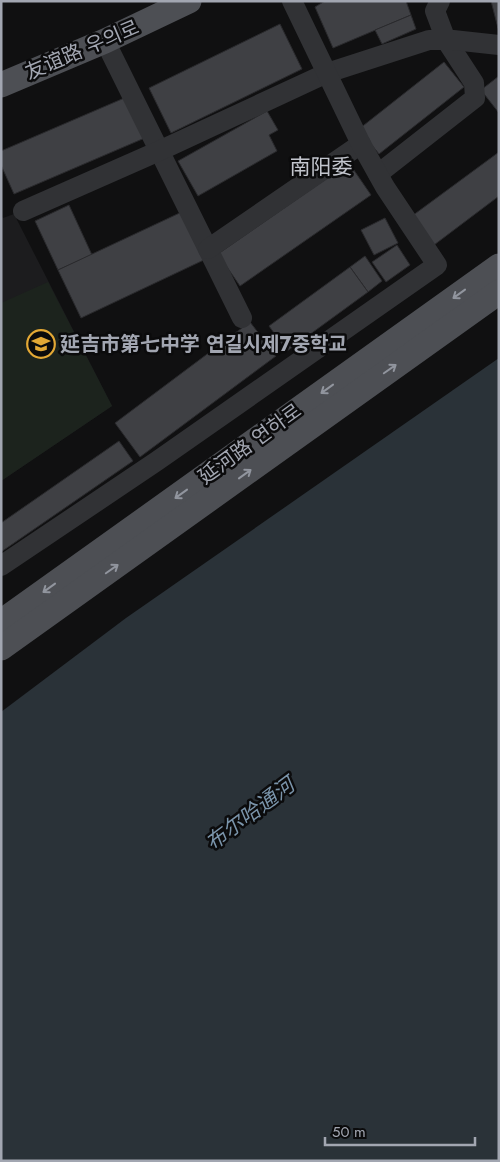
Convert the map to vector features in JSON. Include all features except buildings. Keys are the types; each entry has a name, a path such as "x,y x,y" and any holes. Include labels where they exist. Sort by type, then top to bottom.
{"main road":[{"name":"友谊路 우의로","path":"1,85 105,41 189,1"},
{"name":"延河路 연하로","path":"1,622 499,266"},
{"name":"延河路 연하로","path":"1,648 499,292"}],"street":[{"path":"1,566 157,461 437,265 378,174 361,144 292,1"},
{"path":"378,174 475,98 474,83 446,40 435,11 440,1"},
{"path":"23,211 159,151 327,73 429,40 499,45"},
{"path":"105,41 242,318"},
{"path":"208,249 361,144"}],"shaded area":[{"name":"延吉市第七中学 연길시제7중학교","path":"14,214 112,406 1,481 1,215 3,218"},
{"name":"延吉市第七中学 연길시제7중학교","path":"48,282 112,406 1,481 1,303"}],"water":[{"name":"布尔哈通河","path":"499,358 499,1161 1,1161 1,712 126,618"}],"place":[{"name":"延吉市第七中学 연길시제7중학교","path":"41,344"}],"district":[{"name":"南阳委","path":"321,167"}]}
